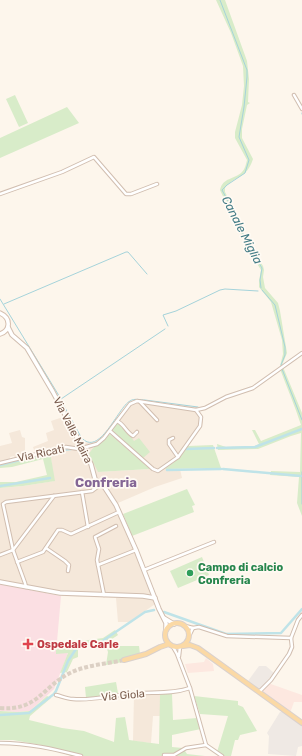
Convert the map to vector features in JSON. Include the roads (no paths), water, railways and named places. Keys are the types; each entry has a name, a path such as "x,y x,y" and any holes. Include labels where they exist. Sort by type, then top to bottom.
{"main road":[{"path":"160,647 165,638 166,630 174,624 180,623 185,626 198,648"},
{"path":"182,647 189,640 190,635"},
{"path":"165,638 171,646"},
{"path":"124,660 146,654 160,647 182,647 190,645 198,648 302,723"}],"street":[{"path":"294,95 302,109"},
{"path":"0,194 62,172 94,157 126,194 131,194 157,184"},
{"name":"Via Valle Maira","path":"0,313 8,320 8,327 12,335 26,348 53,392 91,464 95,479 108,492 119,512 144,570 163,618 166,630"},
{"path":"0,334 4,333 8,327"},
{"path":"0,334 4,333 12,335"},
{"path":"83,449 100,442 133,402 196,410 205,408 226,397 253,388 302,353"},
{"path":"140,402 157,420"},
{"path":"147,403 147,409"},
{"path":"110,431 155,470 161,470 178,457 200,426 201,417 196,410"},
{"path":"117,421 122,424 133,436 137,432"},
{"path":"173,438 169,440 169,444 178,457"},
{"name":"Via Ricati","path":"0,462 66,447 83,449"},
{"path":"26,587 13,550 3,503 92,491 100,485"},
{"path":"82,492 88,527"},
{"path":"0,555 13,550 54,496"},
{"path":"17,562 43,552 58,530 71,534 119,512"},
{"path":"104,595 97,560 99,549 95,536 116,526"},
{"path":"144,570 214,542"},
{"path":"46,548 69,565 68,571"},
{"path":"98,565 136,550"},
{"path":"0,582 60,593 154,596"},
{"path":"259,692 270,680 291,650 291,638 298,620 302,615"},
{"path":"163,618 174,624"},
{"path":"185,626 193,628 199,627 227,636 291,638"},
{"path":"190,635 193,628"},
{"path":"171,646 179,658 190,688 206,745 222,756"},
{"path":"179,658 182,647"},
{"name":"Via Giola","path":"56,695 73,699 94,698 137,693 171,692 190,688"},
{"path":"0,743 13,742 34,745 81,756"},
{"path":"164,755 174,755 186,748 206,745"}],"waterway":[{"name":"Canale Miglia","path":"220,0 247,70 244,107 239,137 249,160 245,173 222,190 235,214 247,244 262,268 260,280 261,288"},
{"path":"4,304 126,252 128,252 147,274"},
{"path":"168,326 163,315 176,311 220,290 258,291"},
{"name":"Canale Miglia","path":"262,290 275,305 285,347 285,355 281,365"},
{"path":"0,299 61,399 165,329"},
{"name":"Canale Miglia","path":"282,369 302,420"},
{"path":"63,404 81,437 88,442 95,442 101,437 108,430 125,405 135,399 198,407"},
{"path":"217,448 255,447 302,429"},
{"path":"186,449 214,448"},
{"path":"63,450 71,449"},
{"path":"50,453 61,450"},
{"path":"0,465 48,453"},
{"path":"167,470 221,469"},
{"path":"223,469 301,476"},
{"name":"Canale Miglia","path":"302,472 302,504"},
{"path":"0,486 50,478"},
{"path":"164,612 226,634 281,633 302,609"},
{"path":"0,715 29,713 54,694 68,661 78,646 101,642 145,612 154,610"}],"tunnel":[{"path":"0,708 23,706 39,697 61,679 76,670 89,666 124,660"}],"place":[{"name":"Campo di calcio Confreria","path":"190,573"},
{"name":"Ospedale Carle","path":"28,644"}],"district":[{"name":"Confreria","path":"106,482"}]}
